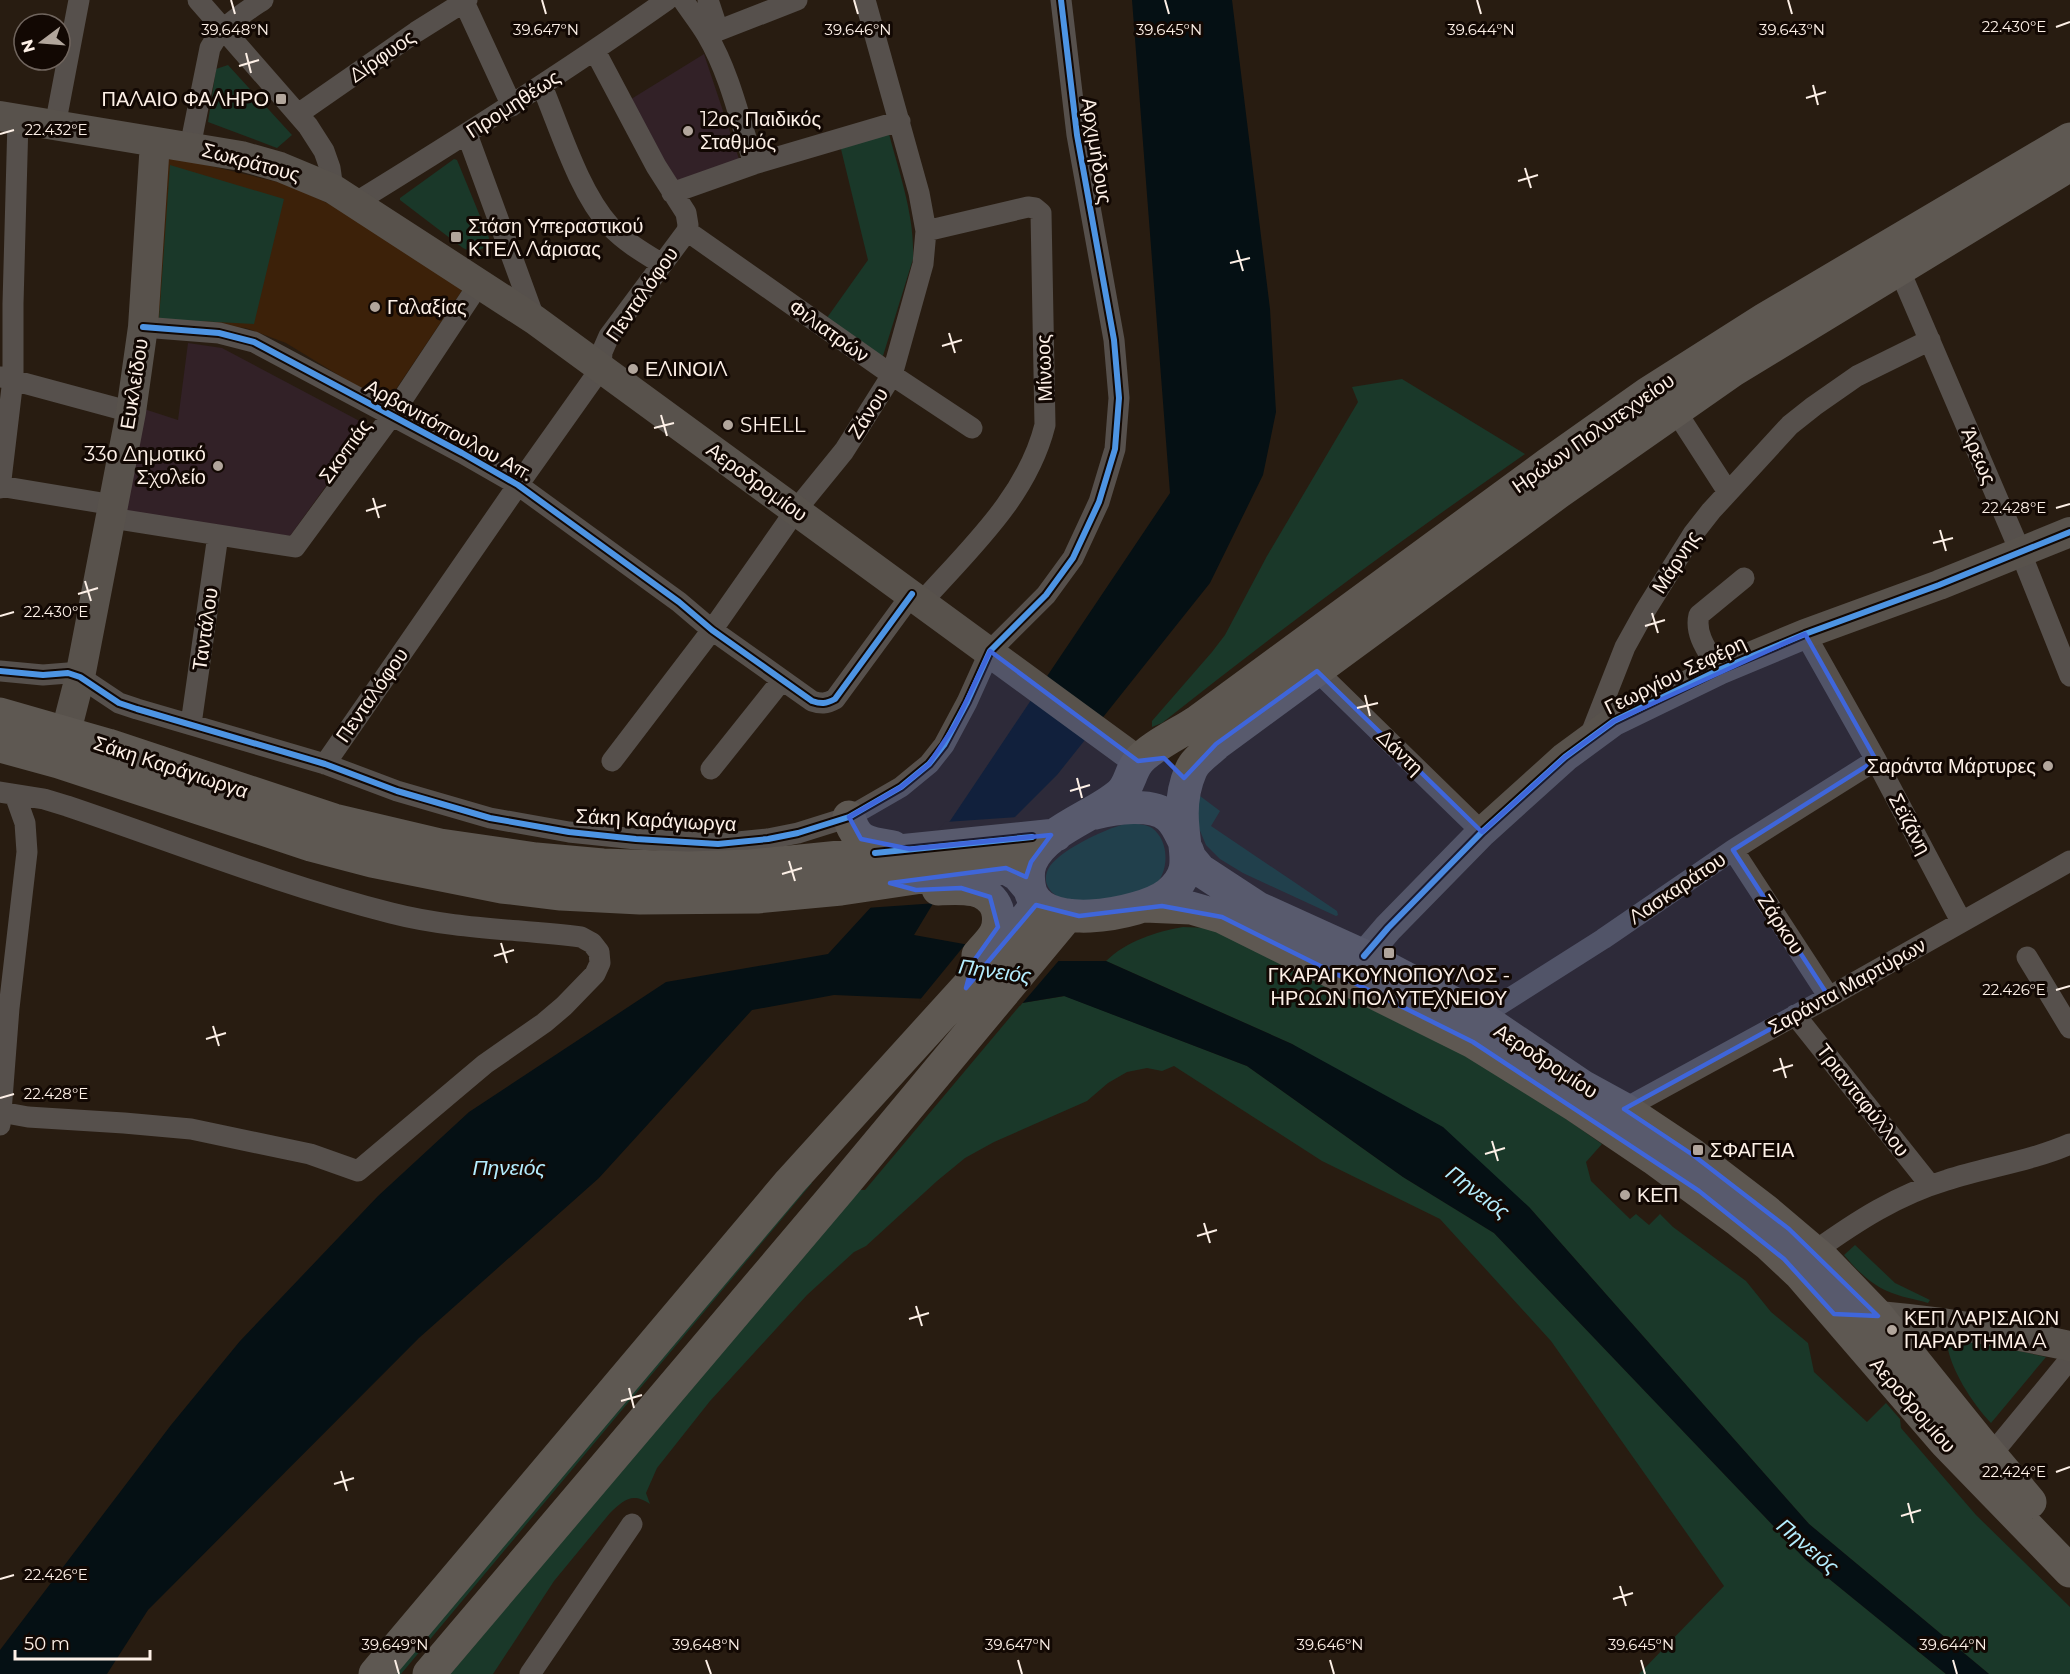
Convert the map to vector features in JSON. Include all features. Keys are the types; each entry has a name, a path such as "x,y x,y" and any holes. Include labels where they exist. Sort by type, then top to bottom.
{"main road":[{"name":"Σωκράτους","path":"9,118 260,160 308,178 344,196 535,320"},
{"name":"Ηρώων Πολυτεχνείου","path":"1138,761 1206,715 1647,394 1745,331 2070,139"},
{"name":"Ευκλείδου","path":"62,748 80,677 131,412 143,327 156,142"},
{"name":"Ηρώων Πολυτεχνείου","path":"1185,845 1182,814 1192,767 1216,744 1559,492 1741,365 2070,165"},
{"name":"Αεροδρομίου","path":"535,320 1138,761"},
{"name":"Γεωργίου Σεφέρη","path":"1364,956 1388,928 1482,832 1590,736 1630,712 1719,670 1805,634 1939,585 2070,532"},
{"name":"Σάκη Καράγιωργα","path":"0,714 62,748 311,845 383,864 502,887 604,896 691,899 772,896 890,883 942,874 1024,886"},
{"name":"Σάκη Καράγιωργα","path":"0,746 128,752 334,820 440,845 504,855 603,865 688,868 750,866 889,849 1044,836"},
{"path":"375,1674 790,1182 966,988 1003,935 1028,876 1031,862 1040,850 1044,836 1090,814 1124,789 1138,761 1159,757 1168,760 1177,769 1186,787"},
{"path":"1024,886 1049,910 1068,915 1090,916 1145,906 1167,895 1182,878 1186,866 1185,845 1173,820 1161,812 1132,808 1110,809 1090,814"},
{"path":"849,817 852,829 858,836 889,849"},
{"name":"Αεροδρομίου","path":"1185,845 1190,858 1200,870 1258,908 1364,956 1480,1017 1582,1086 1624,1109 1693,1155 1815,1251 1878,1316 1990,1455 2070,1545"},
{"path":"890,883 916,890 961,888 984,894 990,897 996,908 1003,935"},
{"name":"Αεροδρομίου","path":"1145,906 1191,908 1222,917 1473,1042 1576,1106 1707,1197 1784,1259 1945,1442 2070,1571"},
{"path":"429,1674 840,1189 1068,915"},
{"path":"1834,1314 1878,1316 2031,1338 2070,1346"}],"street":[{"path":"55,126 78,0"},
{"path":"198,0 308,126 324,151 344,196"},
{"path":"190,147 210,48 223,29 262,0"},
{"name":"Προμηθέως","path":"344,196 467,134 595,51 667,0"},
{"path":"683,0 713,33"},
{"path":"708,0 713,33 753,164"},
{"path":"713,33 797,0"},
{"name":"Ζάνου","path":"612,761 712,630 796,510 844,451 892,375 923,264 926,231 919,193 900,121 865,0"},
{"name":"Αρχιμήδους","path":"1061,0 1077,135 1109,305"},
{"path":"465,1 512,106"},
{"name":"Δίρφυος","path":"298,114 465,1"},
{"name":"Πενταλόφου","path":"325,764 601,368 602,352 609,336 687,231 686,213 672,193 595,51"},
{"path":"542,86 582,181 596,208 618,233 662,264"},
{"path":"9,118 13,304 0,487 218,535"},
{"path":"672,193 753,164 900,121"},
{"path":"467,134 535,320"},
{"name":"Μίνωος","path":"917,598 999,516 1018,489 1039,449 1045,425 1041,213 1035,208 1028,207 926,231"},
{"name":"Φιλιατρών","path":"687,231 892,375 972,428"},
{"name":"Άρεως","path":"1899,269 2020,551 2070,676"},
{"name":"Σκοπιάς","path":"218,535 295,547 392,415 479,284"},
{"name":"Σάκη Καράγιωργα","path":"80,677 119,702 325,764 397,791 490,818 569,832 636,839 742,843 786,836 849,817 901,788 929,764 955,726 992,653 1064,572 1082,539 1105,484 1115,449 1119,418 1117,370 1109,305"},
{"name":"Αρβανιτόπουλου Απ.","path":"143,327 219,333 254,342 518,485 679,602 712,630 812,701 820,703 835,699 917,598"},
{"name":"Μάρνης","path":"1590,736 1625,647 1645,611 1693,534 1728,492 1791,425 1832,392 1857,375 1930,340"},
{"path":"6,378 131,412"},
{"path":"1675,410 1728,492"},
{"name":"Ταντάλου","path":"191,724 218,535"},
{"path":"1719,670 1700,635 1697,624 1699,615 1744,579"},
{"name":"Σεϊζάνη","path":"1805,634 1876,760 1960,921"},
{"name":"Δάντη","path":"1317,670 1482,832"},
{"path":"0,671 44,675 68,673 80,677"},
{"path":"711,769 782,680"},
{"name":"Λασκαράτου","path":"1480,1017 1603,939 1733,850 1876,760"},
{"path":"1,1112 28,1117 124,1122 191,1129 310,1154 358,1171 485,1064 535,1031 564,1006 595,974 600,963 599,952 592,943 581,937 465,926 392,913 309,889 67,806 44,799 8,793"},
{"path":"0,1125 9,1008 27,852 25,823 8,793"},
{"name":"Ζάρκου","path":"1733,850 1829,997"},
{"name":"Σαράντα Μαρτύρων","path":"1624,1109 2070,861"},
{"path":"2027,957 2070,1028"},
{"name":"Τριανταφύλλου","path":"1795,1015 1930,1185"},
{"path":"1815,1251 1873,1211 1930,1185 2070,1144"},
{"path":"1990,1455 2070,1359"},
{"path":"530,1674 632,1524"}],"highlighted area":[{"path":"1805,634 1876,760 1733,850 1829,997 1624,1109 1693,1155 1789,1229 1878,1316 1834,1314 1784,1259 1699,1191 1473,1042 1222,917 1162,906 1079,916 1036,905 966,988 973,962 998,927 990,897 961,888 916,890 890,883 1006,868 1026,877 1031,862 1051,835 910,849 861,839 849,817 901,787 929,764 955,725 990,651 1138,761 1164,758 1184,778 1216,744 1317,671 1482,832 1565,757 1614,721"}],"shaded area":[{"name":"12ος Παιδικός Σταθμός","path":"704,54 740,162 674,185 628,101"},
{"path":"164,155 286,184 366,221 463,289 386,404 286,343 246,328 156,321"},
{"path":"188,343 222,348 369,426 290,536 122,513 141,408 178,420"}],"green space":[{"path":"228,65 292,135 277,148 208,122 216,69"},
{"path":"888,130 909,210 913,259 882,359 824,322 868,260 840,145"},
{"path":"454,159 457,160 489,238 487,245 475,251 463,248 400,200"},
{"path":"170,165 284,199 254,324 159,319"},
{"path":"1402,379 1525,454 1341,586 1162,723 1152,727 1152,721 1225,635 1267,556 1358,402 1352,387"},
{"path":"1196,793 1220,811 1211,826 1337,911 1338,915 1243,873 1220,859 1206,845 1198,826"},
{"path":"1130,823 1152,828 1162,841 1166,858 1162,875 1152,888 1133,894 1080,903 1062,899 1051,891 1047,886 1047,873 1056,859 1087,839"},
{"path":"1183,927 1209,928 1393,1016 1518,1085 1602,1144 1586,1162 1591,1181 1630,1219 1636,1214 1649,1225 1660,1214 1673,1227 1746,1281 1771,1312 1808,1343 1814,1372 1867,1422 1886,1403 1900,1419 1901,1428 1976,1515 2070,1607 2070,1674 1989,1674 1809,1524 1529,1207 1292,1044 1106,961 1123,948 1142,938"},
{"path":"1065,996 1247,1066 1403,1177 1494,1233 1806,1560 1946,1674 1639,1674 1724,1586 1551,1341 1440,1219 1322,1161 1174,1066 1162,1071 1147,1068 1127,1072 1108,1083 1087,1101 994,1142 965,1158 937,1181 866,1246 854,1252 807,1295 710,1401 657,1468 646,1493 650,1504 644,1500 628,1499 610,1513 554,1581 493,1674 450,1674 856,1190 865,1190 1022,1003"},
{"path":"803,1182 812,1183 401,1674 389,1674"},
{"path":"1855,1245 1895,1283 1930,1300 1928,1303 1892,1293 1869,1280 1844,1255"},
{"path":"1956,1337 2046,1357 1991,1423 1970,1396 1952,1363 1947,1342 1950,1338"}],"water":[{"name":"Πηνειός","path":"1132,0 1232,0 1270,309 1276,412 1263,475 1210,583 1057,775 940,892 914,935 1058,961 1106,961 1292,1044 1443,1127 1529,1207 1809,1524 1989,1674 1946,1674 1806,1560 1494,1233 1403,1177 1247,1066 1064,996 1022,1003 834,995 752,1010 599,1178 419,1338 148,1610 107,1674 0,1674 0,1650 171,1425 240,1341 378,1196 469,1112 666,982 828,954 950,821 1170,493"}],"pier":[{"path":"1019,817 942,894 937,903 866,908 945,822"},
{"path":"968,941 1061,958 1020,1006 919,1001"}],"cycle path":[{"path":"0,671 43,675 68,673 80,677 119,703 137,709 325,764 397,791 490,818 569,832 718,844 768,839 798,833 849,817 901,787 929,764 944,745 990,651 1046,595 1073,558 1099,502 1115,449 1119,398 1114,340 1077,135 1061,0"},
{"path":"143,327 219,333 254,342 462,453 518,485 679,602 712,630 812,701 824,703 835,699 912,594"},
{"path":"1364,956 1388,928 1482,832 1565,757 1614,721 1719,670 1805,634 1939,585 2070,532"},
{"path":"875,853 1032,837"}],"place":[{"name":"ΠΑΛΑΙΟ ΦΑΛΗΡΟ","path":"281,99"},
{"name":"12ος Παιδικός Σταθμός","path":"688,131"},
{"name":"Στάση Υπεραστικού ΚΤΕΛ Λάρισας","path":"456,237"},
{"name":"Γαλαξίας","path":"375,307"},
{"name":"ΕΛΙΝΟΙΛ","path":"633,369"},
{"name":"SHELL","path":"728,425"},
{"name":"33ο Δημοτικό Σχολείο","path":"218,466"},
{"name":"Σαράντα Μάρτυρες","path":"2048,766"},
{"name":"ΓΚΑΡΑΓΚΟΥΝΟΠΟΥΛΟΣ - ΗΡΩΩΝ ΠΟΛΥΤΕΧΝΕΙΟΥ","path":"1389,953"},
{"name":"ΣΦΑΓΕΙΑ","path":"1698,1150"},
{"name":"ΚΕΠ","path":"1625,1195"},
{"name":"ΚΕΠ ΛΑΡΙΣΑΙΩΝ ΠΑΡΑΡΤΗΜΑ A","path":"1892,1330"}]}
